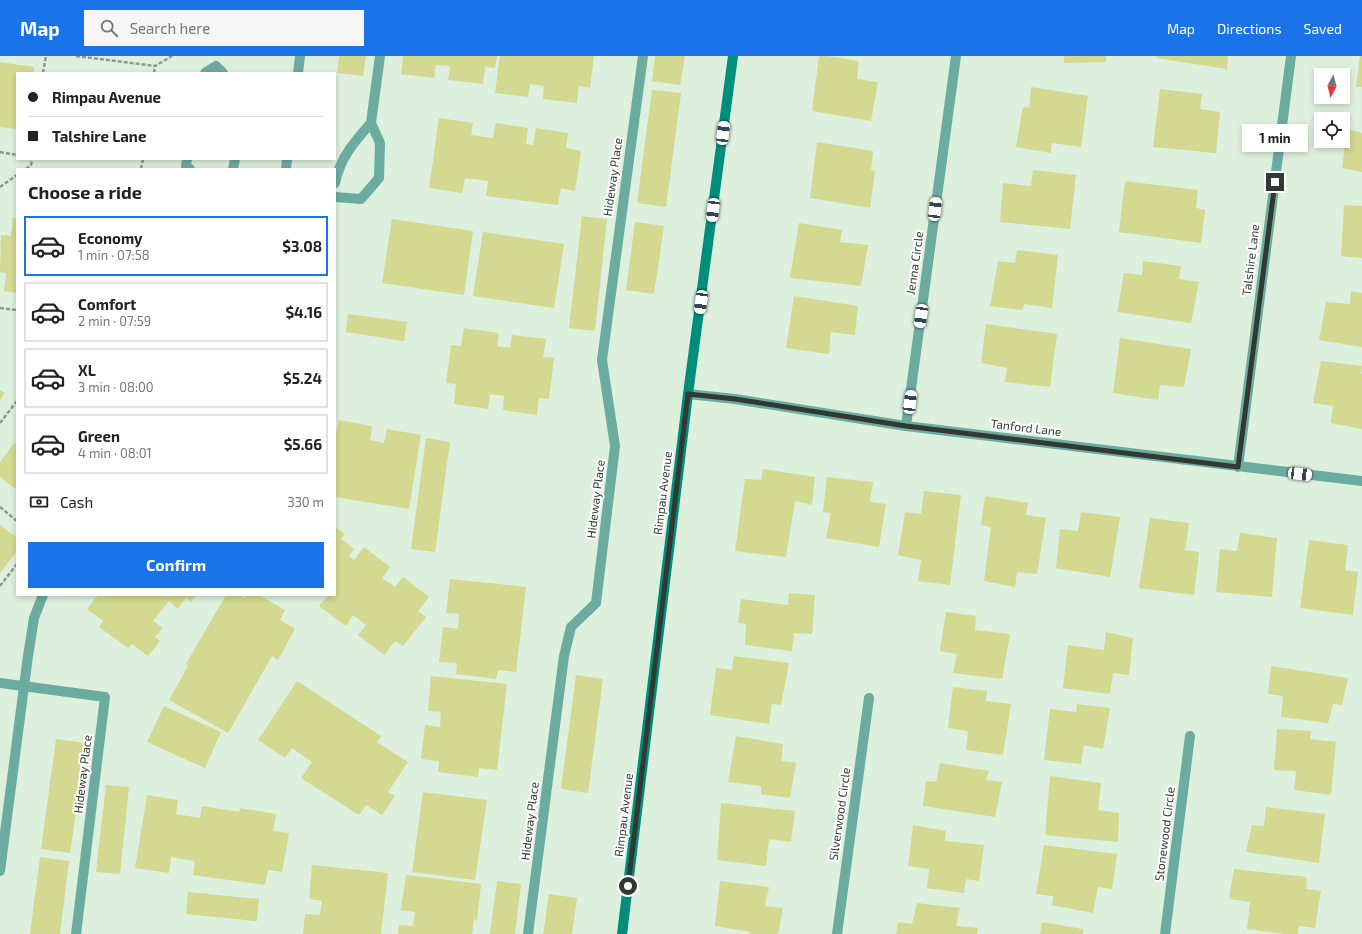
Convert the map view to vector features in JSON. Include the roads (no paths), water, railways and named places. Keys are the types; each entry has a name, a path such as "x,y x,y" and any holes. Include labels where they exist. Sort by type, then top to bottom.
{"main road":[{"name":"Rimpau Avenue","path":"622,934 688,394 733,56"}],"street":[{"path":"298,72 300,56"},
{"path":"336,197 361,199 379,178 380,144 371,123 380,56"},
{"name":"Hideway Place","path":"528,934 564,656 571,627 596,603 615,446 602,360 643,56"},
{"name":"Jenna Circle","path":"906,426 956,56"},
{"name":"Talshire Lane","path":"1238,467 1291,56"},
{"path":"207,72 219,65"},
{"path":"336,180 343,158 371,123"},
{"name":"Tanford Lane","path":"688,394 735,399 906,426 1362,481"},
{"path":"0,871 34,618 43,596"},
{"path":"0,683 24,686"},
{"name":"Hideway Place","path":"24,686 105,697 76,934"},
{"name":"Silverwood Circle","path":"837,934 869,698"},
{"name":"Stonewood Circle","path":"1165,934 1190,736"}]}
